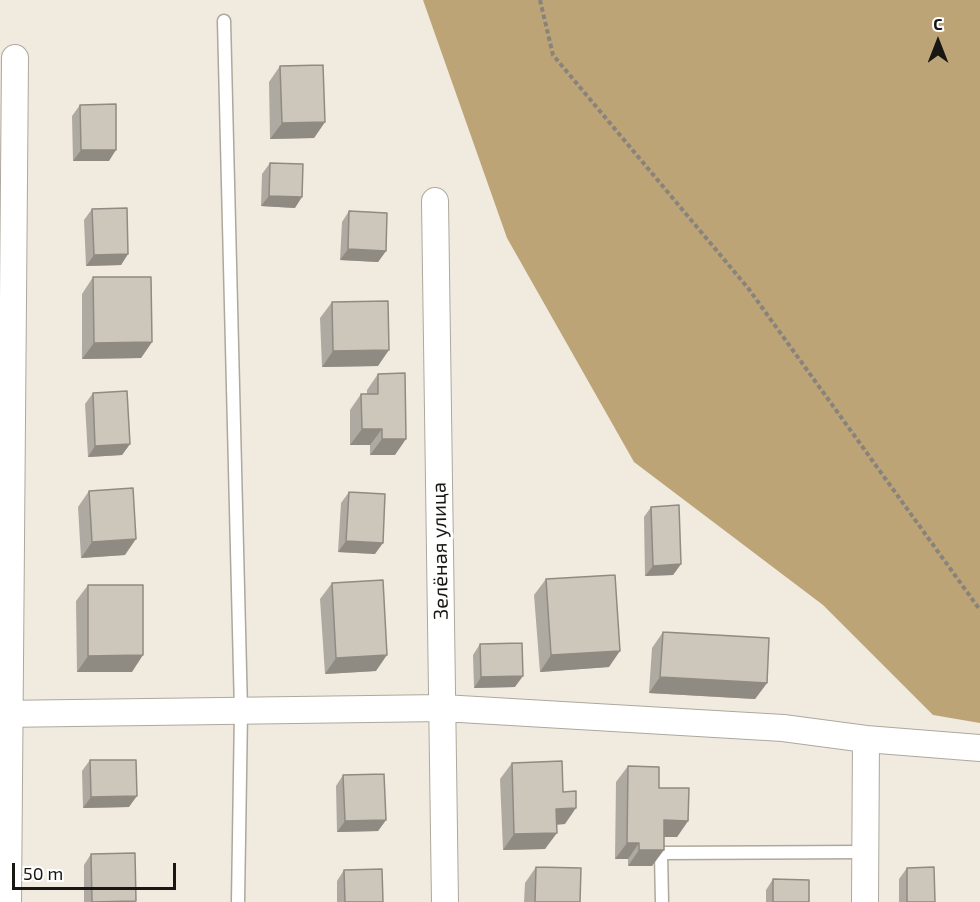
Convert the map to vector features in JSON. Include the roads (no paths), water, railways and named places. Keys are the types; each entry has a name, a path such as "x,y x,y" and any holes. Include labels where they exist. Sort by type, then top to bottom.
{"street":[{"path":"8,902 5,714 15,58"},
{"name":"Зелёная улица","path":"435,201 445,902"},
{"path":"5,714 442,708 783,728 866,739 980,748"},
{"path":"865,902 866,739"}],"lane":[{"path":"224,21 241,711 238,902"},
{"path":"662,902 661,853 865,852"}]}
